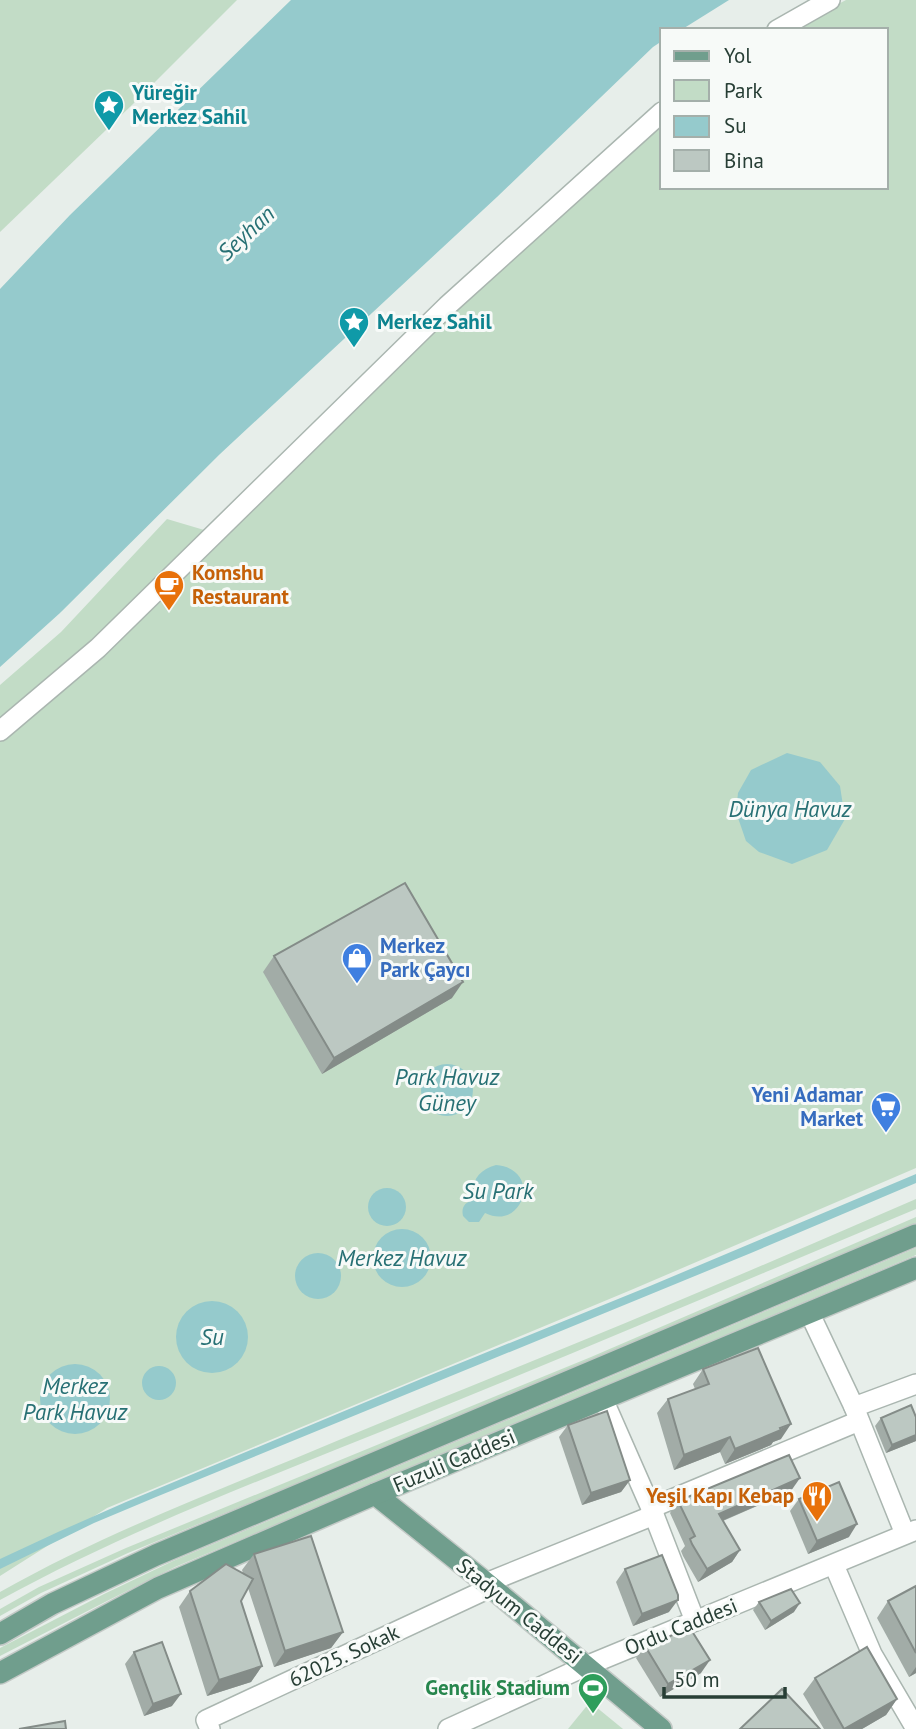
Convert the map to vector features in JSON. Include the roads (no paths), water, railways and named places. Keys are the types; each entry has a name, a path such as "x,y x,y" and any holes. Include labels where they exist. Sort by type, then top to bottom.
{"main road":[{"name":"Fuzuli Caddesi","path":"0,1634 52,1604 156,1555 916,1235"},
{"name":"Fuzuli Caddesi","path":"0,1673 158,1588 375,1494 916,1268"},
{"name":"Stadyum Caddesi","path":"375,1494 661,1729"}],"street":[{"path":"781,28 830,0"},
{"path":"0,731 98,648 447,306 660,114"},
{"path":"809,1312 911,1532"},
{"path":"486,1583 652,1512 916,1384"},
{"path":"603,1399 695,1621"},
{"name":"Ordu Caddesi","path":"448,1729 586,1666 911,1532"},
{"path":"834,1565 872,1654 916,1729"},
{"name":"62025. Sokak","path":"209,1729 206,1720 481,1592 486,1583"}],"water":[{"name":"Seyhan","path":"291,0 729,0 684,28 660,28 660,42 220,454 60,613 0,667 0,289 70,215"},
{"name":"Dünya Havuz","path":"787,753 820,762 840,786 845,819 827,850 792,864 759,852 746,841 736,812 738,793 751,770"},
{"name":"Park Havuz Güney","path":"447,1064 457,1066 465,1072 471,1080 471,1100 465,1108 457,1114 447,1116 437,1114 429,1108 423,1100 421,1090 423,1080 429,1072 437,1066"},
{"name":"Su Park","path":"496,1165 511,1169 519,1177 523,1187 518,1207 509,1214 498,1217 485,1213 479,1222 469,1222 463,1216 463,1208 474,1200 474,1182 484,1170"},
{"path":"916,1174 916,1183 94,1523 0,1569 0,1559 126,1502"},
{"path":"387,1188 401,1193 406,1207 401,1221 387,1226 373,1221 368,1207 373,1193"},
{"name":"Merkez Havuz","path":"396,1229 408,1229 418,1233 427,1242 431,1264 423,1279 408,1287 396,1287 386,1283 377,1274 373,1264 373,1252 377,1242 386,1233"},
{"path":"318,1253 334,1260 341,1276 334,1292 318,1299 302,1292 295,1276 302,1260"},
{"name":"Su","path":"219,1301 238,1311 246,1323 246,1351 238,1363 226,1371 205,1373 186,1363 178,1351 176,1330 186,1311 198,1303"},
{"name":"Merkez Park Havuz","path":"75,1364 100,1374 110,1399 100,1424 75,1434 50,1424 40,1399 50,1374"},
{"path":"159,1366 171,1371 176,1383 171,1395 159,1400 147,1395 142,1383 147,1371"}],"place":[{"name":"Yüreğir Merkez Sahil","path":"109,132"},
{"name":"Merkez Sahil","path":"354,349"},
{"name":"Komshu Restaurant","path":"169,612"},
{"name":"Merkez Park Çaycı","path":"357,985"},
{"name":"Yeni Adamar Market","path":"886,1134"},
{"name":"Yeşil Kapı Kebap","path":"817,1523"},
{"name":"Gençlik Stadium","path":"593,1715"}]}
